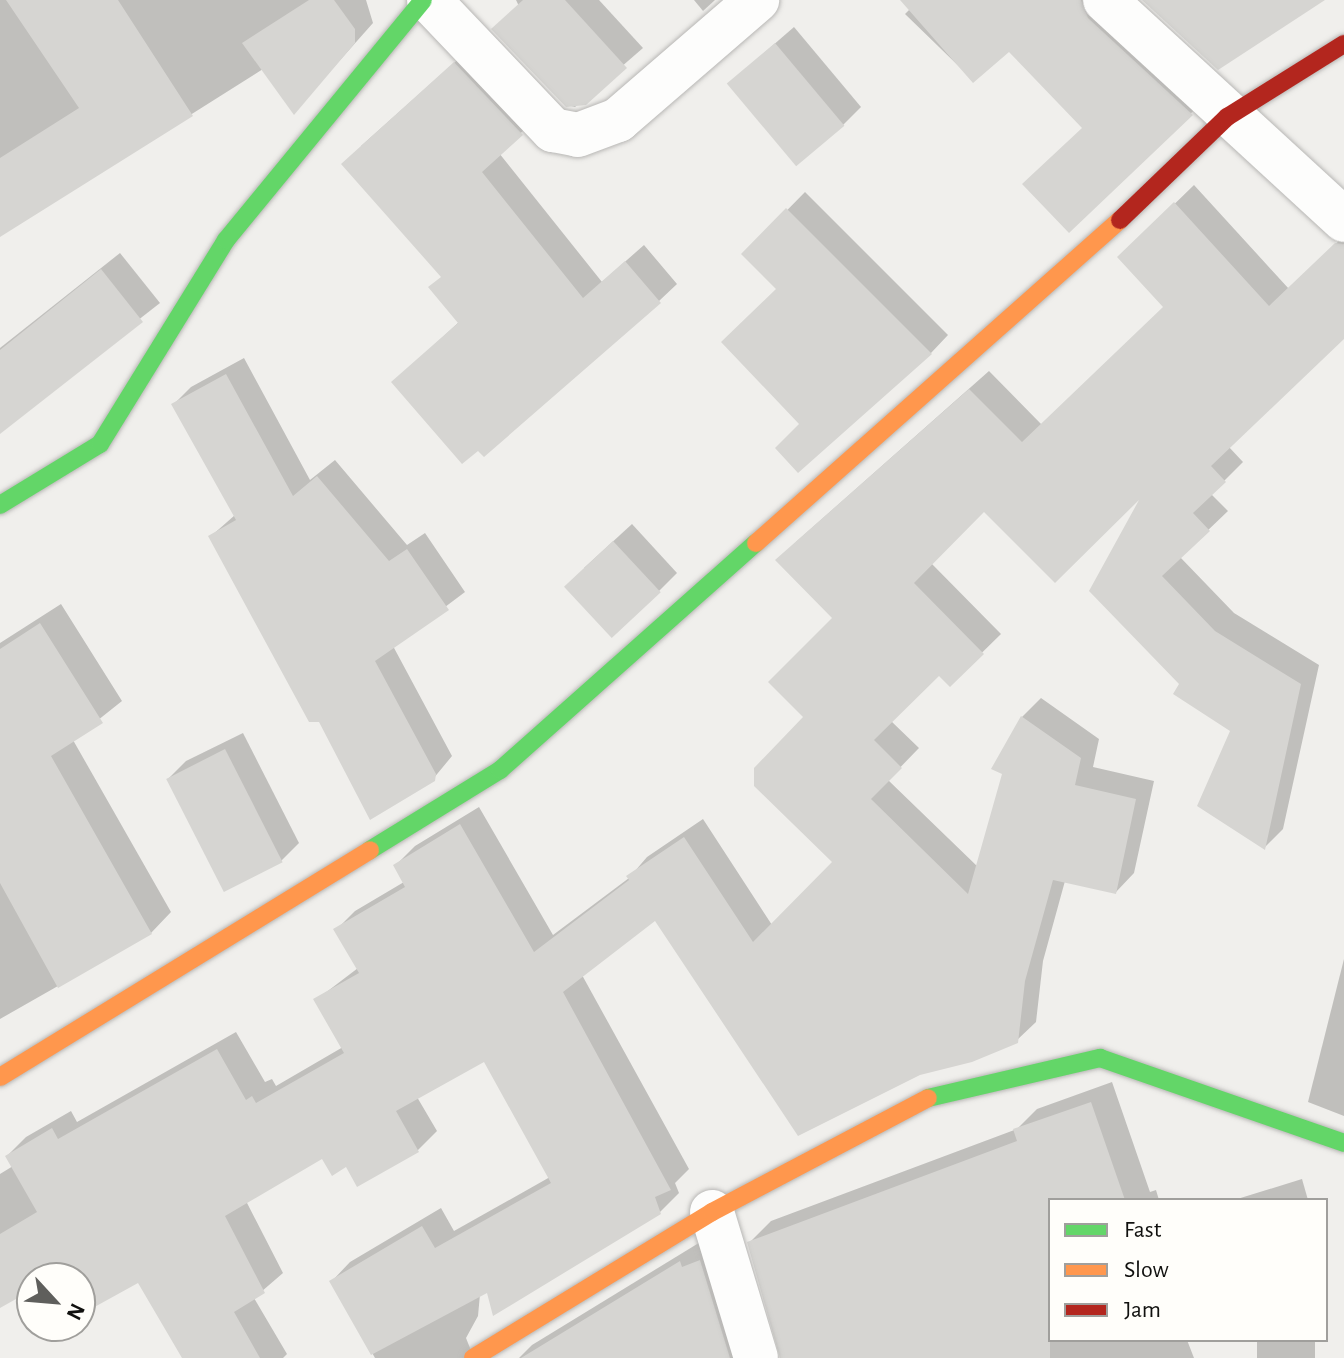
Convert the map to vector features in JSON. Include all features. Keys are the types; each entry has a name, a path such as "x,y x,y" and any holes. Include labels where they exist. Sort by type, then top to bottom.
{"street":[{"path":"0,505 100,444 226,240 426,0 553,130 578,135 618,120 757,0"},
{"path":"1105,0 1227,117 1344,220"},
{"path":"0,1077 500,770 1085,253 1227,117 1344,44"},
{"path":"479,1357 712,1212 931,1097 1100,1058 1344,1143"},
{"path":"712,1212 756,1358"}],"building":[{"path":"6,0 118,0 193,116 0,237 0,158 79,108"},
{"path":"309,0 334,0 355,29 355,43 294,115 242,43"},
{"path":"523,0 565,0 627,68 586,105 566,107 491,29"},
{"path":"900,0 1081,0 1088,18 1193,115 1069,233 1022,184 1082,128 1009,52 973,83"},
{"path":"1142,0 1325,0 1218,70"},
{"path":"775,43 844,126 796,166 727,83"},
{"path":"454,62 523,135 482,172 583,298 625,261 661,303 484,457 478,451 462,464 391,382 458,323 428,287 441,277 341,164"},
{"path":"1174,202 1269,306 1335,243 1344,244 1344,339 1211,466 1226,482 1193,513 1210,531 1162,576 1215,631 1301,684 1265,850 1197,806 1230,731 1173,694 1179,684 1089,591 1139,500 1055,583 984,512 914,583 984,654 950,687 939,676 874,740 902,768 871,799 968,894 1002,774 991,769 1021,716 1081,758 1075,785 1136,799 1116,894 1053,880 1025,981 1018,1043 972,1062 920,1075 798,1136 655,921 563,992 671,1190 655,1197 661,1214 493,1316 487,1293 371,1355 329,1281 422,1226 435,1248 551,1183 484,1062 396,1111 419,1152 357,1187 346,1167 332,1176 322,1159 225,1216 265,1293 234,1312 260,1358 182,1358 138,1283 96,1306 96,1262 16,1262 16,1299 0,1308 0,1234 37,1212 5,1156 52,1128 58,1139 217,1049 246,1100 252,1096 256,1103 344,1053 313,999 359,973 333,929 405,887 393,865 460,824 534,952 629,880 626,876 684,837 753,942 832,862 754,786 754,768 803,717 768,682 832,618 775,560 969,389 1022,442 1163,307 1117,257"},
{"path":"786,208 932,354 798,473 775,448 799,424 721,342 776,289 741,254"},
{"path":"101,269 143,322 0,434 0,350"},
{"path":"226,374 293,496 317,476 389,561 407,549 449,610 375,661 436,774 435,781 370,820 319,722 309,722 208,536 236,520 171,404"},
{"path":"613,541 661,592 612,638 564,587"},
{"path":"40,623 103,723 51,756 152,934 58,988 0,883 0,649"},
{"path":"225,749 283,862 224,892 166,779"},
{"path":"1091,1102 1124,1198 1048,1198 1050,1358 780,1358 747,1242 1017,1141 1013,1129"},
{"path":"700,1260 730,1358 521,1358 680,1261 682,1267"}],"traffic: fast":[{"path":"0,505 100,444 226,240 423,0"},
{"path":"370,850 500,770 756,543"},
{"path":"928,1098 1100,1058 1344,1143"}],"traffic: slow":[{"path":"756,543 1120,220"},
{"path":"0,1077 370,850"},
{"path":"473,1358 712,1212 928,1098"}],"traffic: jam":[{"path":"1120,220 1227,117 1344,44"}]}
